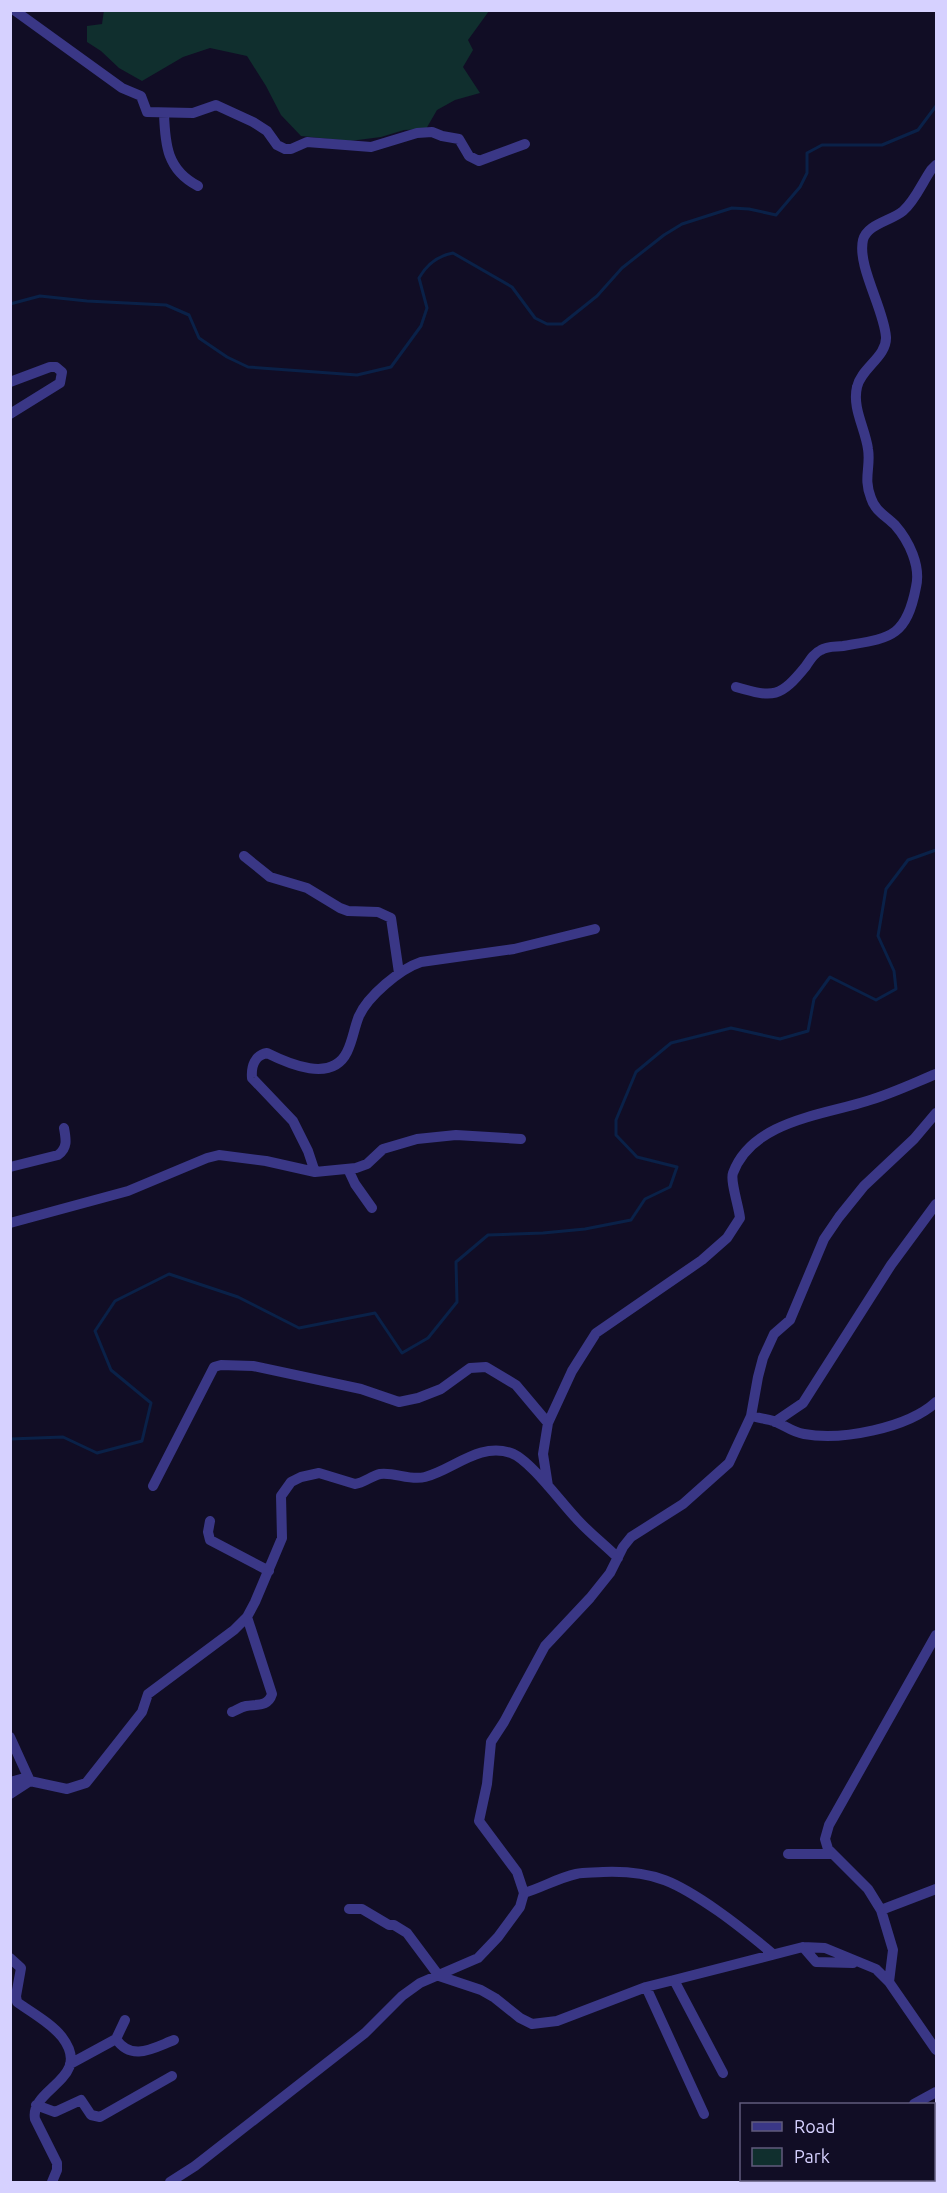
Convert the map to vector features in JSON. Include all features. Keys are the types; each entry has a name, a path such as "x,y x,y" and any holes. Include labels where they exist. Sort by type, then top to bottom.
{"street":[{"path":"14,10 122,88 141,96 147,112 193,113 216,105 253,122 267,131 277,145 285,149 291,149 307,142 371,147 417,133 432,132 457,138 469,156 479,161 525,144"},
{"path":"164,113 164,131 170,159 181,176 198,186"},
{"path":"736,687 757,693 776,694 795,680 813,656 822,649 886,638 904,623 911,608 916,586 916,565 903,535 881,514 871,500 866,473 868,449 856,407 857,385 883,349 886,338 882,317 862,253 866,234 872,228 903,211 930,170 936,165"},
{"path":"10,382 50,367 56,367 62,372 60,383 10,414"},
{"path":"244,855 270,877 307,888 345,910 378,912 391,918 399,973"},
{"path":"315,1172 308,1151 293,1121 254,1081 253,1065 260,1056 265,1053 290,1065 304,1067 321,1068 334,1064 347,1052 362,1012 376,994 399,973 421,962 514,949 595,929"},
{"path":"549,1489 543,1454 548,1423 572,1371 596,1333 702,1260 735,1227 741,1218 732,1175 741,1158 760,1138 792,1121 868,1101 936,1074"},
{"path":"170,2182 195,2166 365,2033 402,1996 420,1983 470,1963 487,1950 520,1907 524,1893 517,1872 479,1821 487,1784 490,1742 504,1722 545,1646 610,1573 623,1547 637,1532 683,1504 725,1468 751,1416 763,1358 774,1334 789,1320 824,1239 848,1204 914,1139 936,1113"},
{"path":"10,1167 58,1155 64,1151 67,1142 64,1128"},
{"path":"10,1223 128,1191 213,1156 266,1161 315,1172 348,1169 367,1164 383,1149 417,1139 456,1135 521,1139"},
{"path":"348,1169 355,1184 372,1208"},
{"path":"776,1422 806,1399 891,1265 936,1204"},
{"path":"153,1486 180,1436 207,1377 214,1367 221,1365 253,1366 361,1389 399,1402 441,1389 470,1368 486,1367 516,1385 548,1423"},
{"path":"751,1416 776,1422 792,1431 821,1436 864,1432 904,1420 928,1409 936,1402"},
{"path":"10,1782 29,1779 67,1789 86,1784 142,1712 148,1694 234,1630 247,1617 282,1538 281,1496 288,1485 301,1477 322,1473 355,1484 381,1474 420,1478 432,1475 469,1457 497,1450 509,1452 520,1457 585,1528 618,1558"},
{"path":"210,1521 208,1532 210,1540 269,1571"},
{"path":"232,1712 246,1706 265,1703 270,1700 272,1694 247,1617"},
{"path":"889,1982 892,1950 881,1910 868,1889 832,1854 825,1839 829,1825 936,1635"},
{"path":"10,1737 29,1779"},
{"path":"10,1794 29,1779"},
{"path":"788,1854 832,1854"},
{"path":"524,1893 578,1874 617,1872 649,1875 671,1882 695,1894 735,1922 773,1954"},
{"path":"881,1910 936,1889"},
{"path":"349,1909 362,1909 389,1925 394,1925 407,1933 439,1976 481,1990 495,1998 520,2019 536,2024 557,2021 646,1987 773,1954 803,1947 831,1950 876,1970 889,1982 936,2050"},
{"path":"10,1958 21,1970 17,2001 62,2037 70,2054 69,2064 63,2078 36,2105 35,2120 57,2163 52,2182"},
{"path":"674,1980 723,2073"},
{"path":"646,1987 704,2114"},
{"path":"69,2064 116,2039 125,2020"},
{"path":"116,2039 122,2047 132,2052 149,2050 174,2040"},
{"path":"36,2105 55,2112 81,2100 92,2116 100,2117 172,2076"},
{"path":"916,2103 932,2095"}],"green space":[{"path":"104,10 489,11 468,40 473,50 463,67 480,93 455,100 437,110 426,129 404,130 381,137 350,141 301,136 281,115 247,56 210,48 183,57 142,81 119,68 101,51 87,42 87,26 102,24"}],"waterway":[{"path":"10,304 40,296 166,305 189,315 199,338 227,357 248,367 357,375 391,367 421,326 427,308 419,278 429,265 442,256 453,253 512,287 535,318 547,324 562,324 597,296 622,268 682,224 732,208 776,215 800,187 807,173 807,153 822,145 882,145 918,130 936,106"},
{"path":"10,1439 63,1437 97,1453 142,1441 151,1403 111,1370 95,1331 115,1301 169,1274 238,1297 299,1328 375,1313 402,1353 428,1338 457,1302 456,1262 488,1235 585,1229 631,1220 645,1199 670,1187 677,1167 637,1157 616,1135 616,1120 636,1072 671,1043 731,1028 780,1039 808,1031 814,999 830,977 876,1000 896,989 894,971 878,936 886,889 908,860 936,850"}]}
